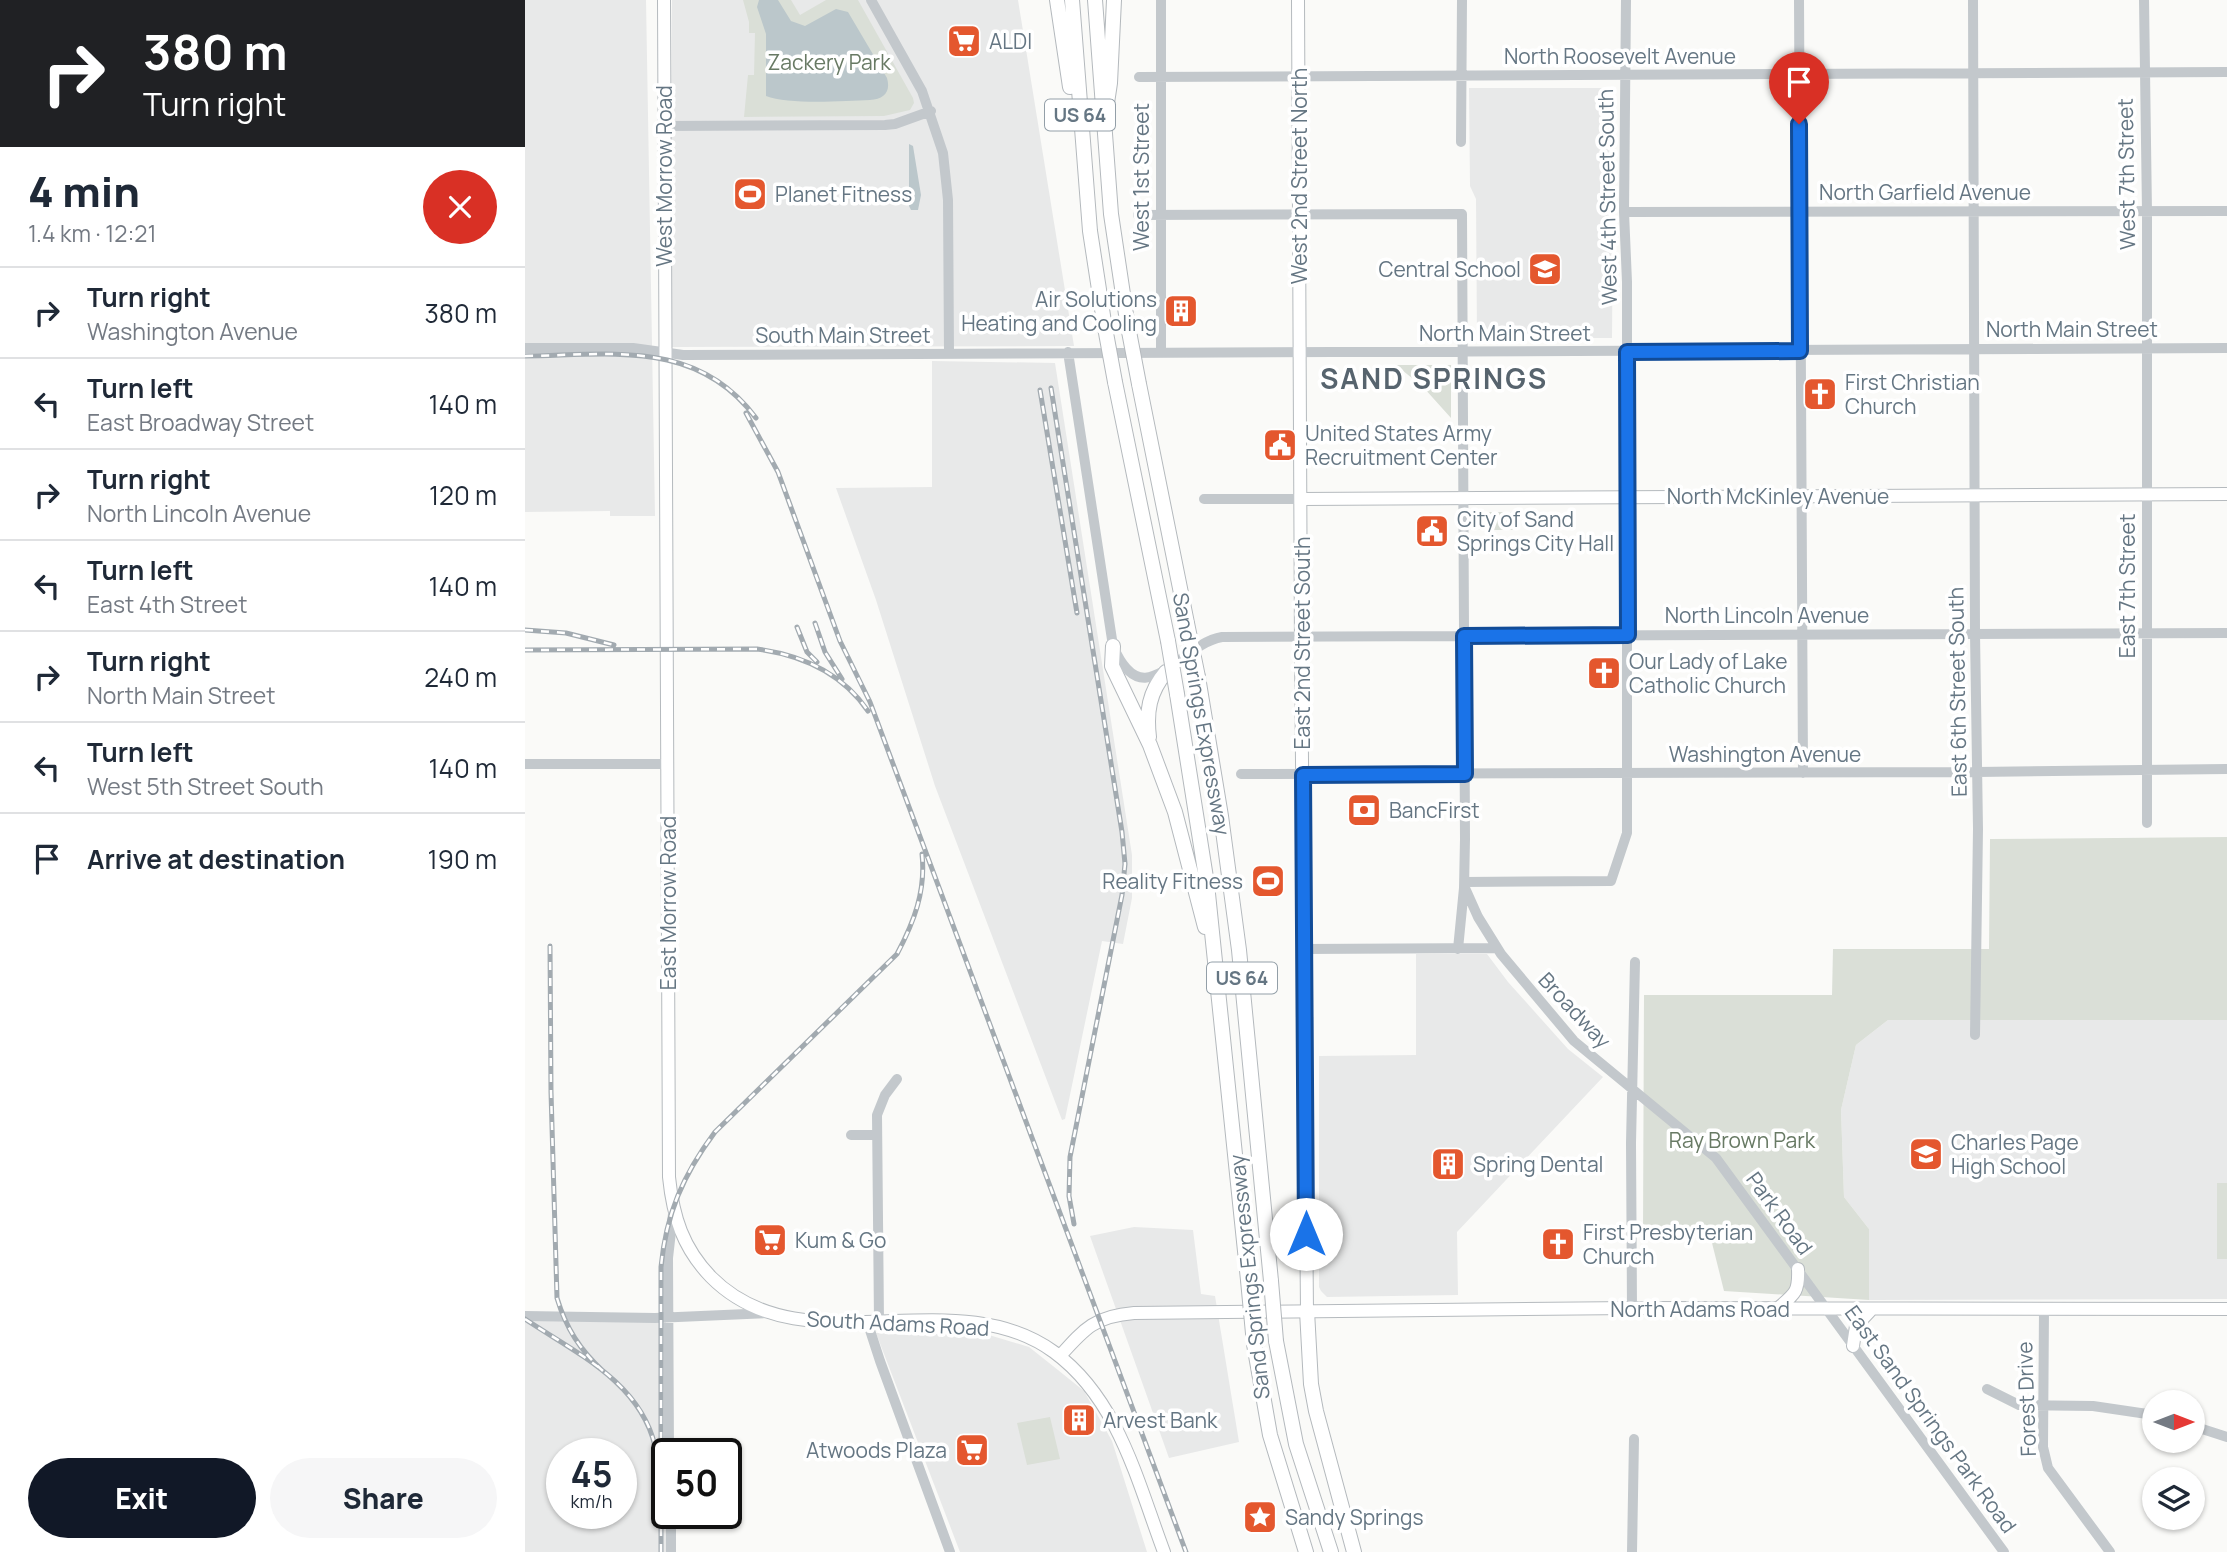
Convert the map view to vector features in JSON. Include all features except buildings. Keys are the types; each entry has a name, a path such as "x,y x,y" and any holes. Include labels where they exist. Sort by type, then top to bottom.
{"highway":[{"path":"1056,0 1090,231"},
{"name":"Sand Springs Expressway","path":"1072,0 1090,231 1104,323 1168,641 1205,871 1254,1344 1270,1435 1306,1552"},
{"name":"Sand Springs Expressway","path":"1095,0 1111,214 1127,321 1198,677 1221,816 1239,950 1276,1341 1296,1444 1331,1552"},
{"path":"1103,126 1111,83 1115,0"},
{"path":"1113,646 1112,666 1150,746 1175,812 1218,983"},
{"path":"1150,746 1149,702 1156,683 1166,672"},
{"path":"1307,1311 1311,1384 1316,1411 1354,1552"}],"main road":[{"name":"West Morrow Road","path":"664,0 664,351"},
{"name":"West 2nd Street North","path":"1298,0 1300,353"},
{"name":"East Morrow Road","path":"664,351 669,1177 673,1212"},
{"name":"East 2nd Street South","path":"1300,353 1307,1311"},
{"name":"North McKinley Avenue","path":"1300,499 2227,494"},
{"name":"South Adams Road","path":"673,1212 680,1232 698,1263 730,1292 769,1313 808,1320 955,1321 996,1327 1025,1336 1060,1356 1090,1385 1114,1424 1164,1552"},
{"path":"1777,1309 1793,1296 1798,1288 1798,1269"},
{"name":"North Adams Road","path":"1060,1356 1087,1328 1105,1317 1120,1314 1632,1308 2227,1309"},
{"path":"1853,1346 1856,1326 1872,1309"}],"street":[{"path":"871,0 922,91 931,111 943,153 947,185 949,353"},
{"name":"West 1st Street","path":"1161,0 1161,353"},
{"path":"1461,142 1462,0"},
{"name":"West 4th Street South","path":"1464,885 1611,881 1627,833 1628,497 1624,212 1626,0"},
{"path":"1799,0 1803,773"},
{"name":"East 6th Street South","path":"1973,0 1978,895 1975,1035"},
{"name":"West 7th Street","path":"2144,0 2146,348"},
{"name":"North Roosevelt Avenue","path":"1139,77 2227,72"},
{"path":"664,126 885,125 931,111"},
{"name":"North Garfield Avenue","path":"1624,212 2227,211"},
{"path":"1138,215 1462,214 1465,774 1464,885 1458,949"},
{"name":"South Main Street","path":"525,348 633,348 683,355 1161,353"},
{"name":"East 7th Street","path":"2146,348 2147,823"},
{"name":"North Main Street","path":"1161,353 2227,348"},
{"path":"1068,352 1113,646 1119,661 1132,674 1147,678 1166,672"},
{"name":"North McKinley Avenue","path":"1204,499 1300,499"},
{"name":"North Lincoln Avenue","path":"1166,672 1185,654 1210,639 1222,637 2227,633"},
{"path":"525,764 667,764"},
{"name":"Washington Avenue","path":"1241,774 2227,769"},
{"name":"Broadway","path":"1464,885 1478,917 1497,948 1532,994 1595,1061 1633,1089"},
{"path":"1304,949 1497,948"},
{"path":"1632,1308 1631,1143 1635,962"},
{"path":"897,1079 880,1105 877,1135 873,1321 880,1361 950,1552"},
{"name":"Park Road","path":"1633,1089 1716,1158 1827,1309"},
{"path":"851,1135 877,1135"},
{"name":"East Morrow Road","path":"669,1438 668,1258 673,1212"},
{"name":"East Sand Springs Park Road","path":"1827,1309 2004,1552"},
{"name":"Forest Drive","path":"2044,1309 2043,1447 2048,1468 2110,1552"},
{"name":"South Adams Road","path":"525,1316 669,1317 769,1313"},
{"path":"1987,1389 2019,1405 2093,1406 2142,1413"},
{"path":"2205,1430 2227,1437"},
{"path":"1632,1552 1634,1439"},
{"path":"671,1529 671,1552"}],"shaded area":[{"path":"525,0 646,0 655,516 610,516 610,511 525,512"},
{"path":"672,0 1018,0 1074,346 670,347"},
{"path":"759,0 778,0 791,21 805,26 836,9 848,12 887,78 888,87 885,94 875,99 831,102 788,101 766,96 766,34 757,7"},
{"name":"Central School","path":"1469,88 1614,88 1612,338 1477,338 1476,199 1470,186"},
{"path":"909,144 913,146 921,195 918,210 911,210 909,206"},
{"path":"932,361 1055,363 1132,855 1132,898 1123,944 1102,941 1065,1119 1062,1120 935,786 876,600 836,488 932,487"},
{"path":"1416,954 1487,954 1508,982 1568,1049 1603,1077 1457,1232 1458,1295 1327,1297 1319,1287 1319,1056 1416,1055"},
{"path":"1888,1020 2227,1020 2227,1299 1869,1300 1869,1229 1844,1197 1841,1110 1856,1045"},
{"path":"1134,1227 1193,1230 1201,1294 1215,1296 1239,1442 1169,1458 1090,1236"},
{"path":"525,1320 666,1320 666,1438 651,1438 651,1529 666,1529 666,1552 525,1552"},
{"name":"Atwoods Plaza","path":"876,1333 989,1335 1029,1347 1084,1391 1112,1441 1147,1552 960,1552"}],"green space":[{"name":"Zackery Park","path":"743,0 791,0 800,15 826,0 858,0 913,98 914,103 910,110 884,116 744,117 748,75 754,75 755,33 749,33"},
{"path":"1396,365 1451,365 1451,418 1424,388"},
{"path":"1479,512 1515,512 1515,530 1479,530"},
{"name":"Ray Brown Park","path":"2227,837 2227,1020 1888,1020 1856,1045 1841,1110 1844,1197 1869,1229 1869,1300 1724,1291 1710,1235 1643,1233 1644,995 1832,995 1833,949 1989,949 1990,839"},
{"path":"2217,1183 2227,1183 2227,1259 2217,1259"},
{"path":"1050,1417 1060,1459 1027,1465 1017,1423"}],"railway":[{"path":"525,356 621,354 680,363 707,375 733,393 756,418"},
{"path":"1051,388 1125,864 1122,895 1070,1157 1069,1196 1074,1224"},
{"path":"1040,390 1077,613"},
{"path":"746,413 778,472 840,641 870,702 1186,1552"},
{"path":"815,623 825,652 842,679"},
{"path":"797,627 807,652 817,662"},
{"path":"525,630 566,633 614,645"},
{"path":"525,650 757,649 774,652 805,661 833,676 846,686 868,711"},
{"path":"661,1552 661,1267 672,1212 685,1180 715,1132 897,954 917,906 922,881 922,854"},
{"path":"550,946 557,1298 575,1338 603,1371"},
{"path":"525,1319 585,1357 621,1387 636,1404 652,1438"}],"place":[{"name":"ALDI","path":"964,41"},
{"name":"Planet Fitness","path":"750,194"},
{"name":"Central School","path":"1545,269"},
{"name":"Air Solutions Heating and Cooling","path":"1181,311"},
{"name":"First Christian Church","path":"1820,394"},
{"name":"United States Army Recruitment Center","path":"1280,445"},
{"name":"City of Sand Springs City Hall","path":"1432,531"},
{"name":"Our Lady of Lake Catholic Church","path":"1604,673"},
{"name":"BancFirst","path":"1364,810"},
{"name":"Reality Fitness","path":"1268,881"},
{"name":"Charles Page High School","path":"1926,1154"},
{"name":"Spring Dental","path":"1448,1164"},
{"name":"Kum & Go","path":"770,1240"},
{"name":"First Presbyterian Church","path":"1558,1244"},
{"name":"Arvest Bank","path":"1079,1420"},
{"name":"Atwoods Plaza","path":"972,1450"},
{"name":"Sandy Springs","path":"1260,1517"}],"district":[{"name":"SAND SPRINGS","path":"1434,378"}],"route":[{"path":"1306,1234 1303,775 1465,774 1464,636 1628,635 1627,352 1800,351 1799,124"}]}
